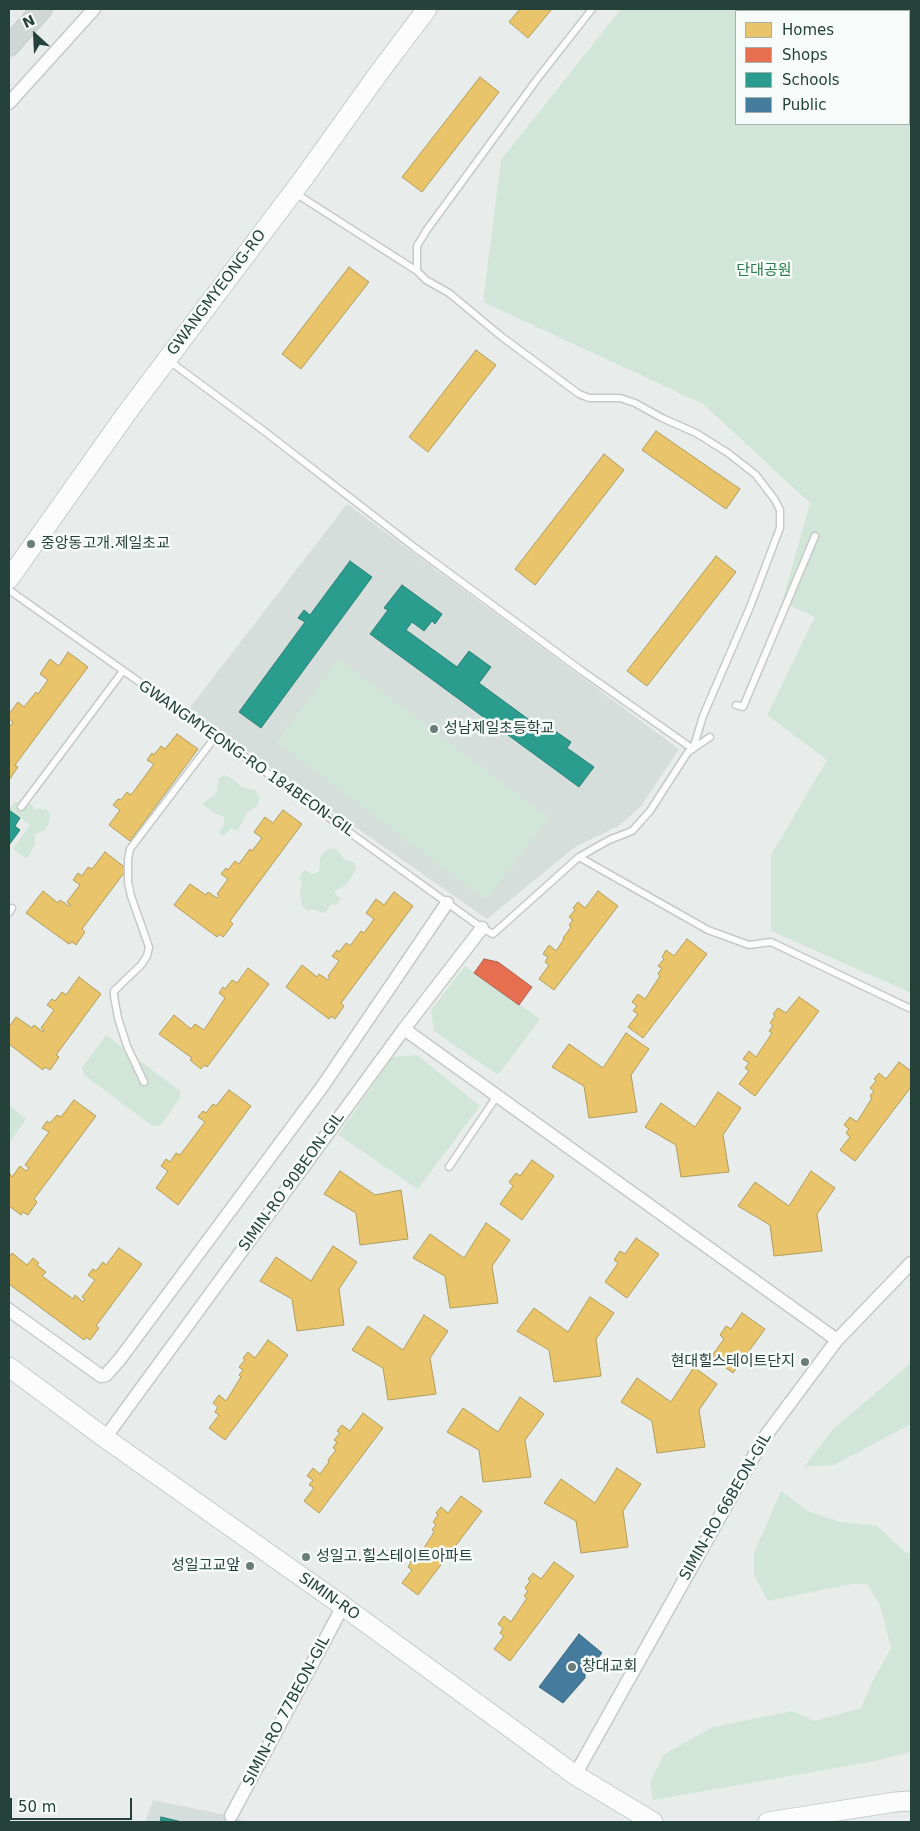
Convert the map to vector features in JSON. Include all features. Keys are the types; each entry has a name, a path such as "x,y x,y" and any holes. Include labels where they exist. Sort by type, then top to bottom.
{"main road":[{"path":"9,46 42,9"},
{"name":"GWANGMYEONG-RO","path":"9,579 126,414 427,9"},
{"name":"SIMIN-RO","path":"9,1367 575,1775 653,1822"},
{"path":"768,1822 911,1801"}],"street":[{"path":"9,103 94,9"},
{"path":"9,1310 101,1376 106,1374 126,1351 322,1087 447,903"},
{"name":"SIMIN-RO 90BEON-GIL","path":"105,1438 404,1029 482,928"},
{"path":"404,1029 837,1340"},
{"name":"SIMIN-RO 66BEON-GIL","path":"575,1775 764,1438 837,1340 911,1263"},
{"name":"SIMIN-RO 77BEON-GIL","path":"231,1816 343,1606"}],"lane":[{"path":"417,271 417,246 426,231 538,78 592,9"},
{"path":"292,191 417,271 426,280 449,293 502,337 579,394 589,398 620,398 696,433 728,453 756,475 775,500 780,510 780,528 750,608 703,716 693,749"},
{"path":"167,360 264,431 414,547 582,671 693,749"},
{"path":"736,705 743,707 815,536"},
{"name":"GWANGMYEONG-RO 184BEON-GIL","path":"9,590 216,736 482,928"},
{"path":"21,807 122,671"},
{"path":"144,1082 116,1012 114,996 114,991 141,965 147,956 149,947 128,882 130,849 216,736"},
{"path":"482,928 493,934 579,857 609,840 632,831 650,811 688,752 710,737"},
{"path":"579,857 708,930 749,945 772,942 909,1008"},
{"path":"450,1167 497,1096"}],"shaded area":[{"name":"성남제일초등학교","path":"347,504 679,749 642,805 620,825 575,847 487,919 188,710"},
{"path":"153,1800 231,1816 246,1822 145,1822"}],"green space":[{"name":"단대공원","path":"621,9 911,9 911,993 771,931 771,855 827,760 767,715 815,617 782,602 810,503 703,404 483,302 501,160"},
{"path":"339,659 549,818 486,900 276,742"},
{"path":"224,775 232,778 241,787 255,790 260,799 257,806 247,813 237,831 231,828 224,836 219,832 224,824 224,817 203,805 214,796 217,790 218,779"},
{"path":"15,802 29,802 35,809 46,809 50,814 50,820 46,829 35,835 35,844 27,859 13,849 30,825 9,809"},
{"path":"330,848 337,850 344,859 354,862 356,866 355,871 346,885 335,891 335,894 341,898 336,905 331,904 327,911 323,913 313,909 309,911 302,906 300,893 302,882 299,878 304,870 312,874 319,872 320,859 323,853"},
{"path":"465,966 540,1019 498,1075 434,1031 431,1010"},
{"path":"106,1035 180,1091 180,1098 162,1124 157,1126 151,1125 84,1075 83,1066"},
{"path":"417,1055 480,1106 418,1189 338,1135 393,1057"},
{"path":"9,1105 26,1119 9,1143"},
{"path":"911,1363 911,1425 834,1465 804,1467 833,1429"},
{"path":"781,1491 808,1511 840,1522 877,1526 905,1552 911,1554 911,1752 870,1762 653,1800 650,1782 664,1754 713,1727 792,1711 814,1721 861,1708 872,1682 891,1648 880,1605 867,1584 851,1584 768,1601 754,1575 754,1553"}],"building: Homes":[{"path":"520,9 552,9 528,38 509,22"},
{"path":"480,77 499,92 422,192 402,177"},
{"path":"349,267 369,282 301,369 282,354"},
{"path":"476,350 496,365 428,452 409,437"},
{"path":"656,431 740,489 726,509 642,450"},
{"path":"604,454 624,470 535,585 515,569"},
{"path":"716,556 736,572 647,686 627,671"},
{"path":"68,652 88,667 15,765 18,767 9,780 9,728 13,722 9,719 9,714 18,702 24,707 36,692 38,694 48,680 40,674 50,659 59,666"},
{"path":"177,734 198,749 130,841 109,825 120,810 113,805 118,799 121,800 127,792 131,795 154,764 147,760 152,753 154,755 161,746 165,749"},
{"path":"283,810 302,824 230,921 233,924 223,937 219,934 217,937 174,905 190,884 206,895 208,892 217,898 219,896 217,894 228,879 221,874 226,868 228,870 235,861 239,864 250,849 252,851 262,838 254,832 265,817 273,823"},
{"path":"105,852 127,869 82,929 85,932 76,945 72,942 69,944 26,913 43,891 58,903 60,900 69,906 71,905 67,902 80,885 73,880 78,873 82,876 88,867 92,869"},
{"path":"598,891 618,906 554,990 539,979 549,965 545,962 548,957 543,954 549,945 556,951 571,927 569,925 573,920 569,917 575,910 573,908 578,902 585,908"},
{"path":"394,892 413,906 341,1003 344,1006 335,1019 331,1016 329,1019 286,987 302,965 317,977 319,974 328,980 330,978 328,976 339,961 332,956 337,950 339,952 346,943 350,946 361,931 364,933 374,919 366,913 376,899 384,905"},
{"path":"687,939 707,954 643,1038 628,1027 638,1014 633,1011 637,1006 632,1002 638,994 645,999 660,976 658,974 662,968 658,966 664,959 662,957 666,950 674,956"},
{"path":"248,968 269,984 207,1067 204,1065 201,1069 190,1060 192,1058 159,1034 174,1015 191,1029 195,1024 204,1030 225,998 219,993 223,987 225,989 232,980 237,983"},
{"path":"79,977 101,994 56,1055 59,1057 50,1070 45,1067 43,1070 9,1044 9,1027 16,1017 32,1028 34,1025 43,1032 44,1030 41,1028 54,1010 47,1005 52,999 55,1001 62,992 66,995"},
{"path":"799,997 819,1011 755,1096 739,1084 749,1071 745,1068 749,1063 743,1059 749,1051 756,1057 772,1033 769,1031 773,1026 770,1023 775,1016 773,1014 778,1008 786,1013"},
{"path":"626,1033 649,1049 631,1075 637,1112 589,1118 584,1086 552,1067 569,1044 603,1068"},
{"path":"899,1062 911,1071 911,1087 855,1161 840,1150 850,1137 846,1133 849,1129 844,1125 850,1117 857,1122 872,1098 870,1096 874,1091 870,1088 876,1081 874,1079 879,1073 886,1079"},
{"path":"229,1090 251,1106 178,1205 156,1188 168,1171 161,1166 166,1159 170,1162 176,1153 180,1155 205,1122 198,1117 203,1111 206,1113 213,1104 216,1106"},
{"path":"718,1092 741,1108 723,1135 729,1172 681,1177 676,1145 645,1127 661,1103 695,1127"},
{"path":"74,1100 96,1116 34,1199 37,1202 28,1215 23,1212 21,1215 9,1206 9,1172 12,1177 20,1166 26,1171 29,1168 25,1165 49,1132 42,1128 47,1121 50,1123 57,1115 61,1117"},
{"path":"532,1160 554,1176 522,1220 500,1204 513,1186 509,1182 516,1173 520,1176"},
{"path":"340,1171 375,1195 401,1190 408,1239 360,1245 356,1213 324,1194"},
{"path":"811,1171 835,1188 817,1214 822,1251 774,1256 770,1225 738,1206 755,1182 789,1206"},
{"path":"486,1223 510,1240 492,1266 498,1303 450,1308 445,1276 413,1258 430,1234 464,1258"},
{"path":"636,1238 659,1254 627,1298 605,1282 618,1263 614,1260 620,1251 625,1254"},
{"path":"333,1246 357,1262 339,1289 344,1325 297,1331 292,1299 260,1281 276,1257 311,1281"},
{"path":"119,1248 142,1264 96,1326 99,1328 90,1340 86,1337 84,1340 9,1284 9,1257 12,1253 27,1265 33,1258 39,1263 37,1265 46,1272 42,1276 73,1299 75,1295 83,1302 85,1299 82,1297 95,1280 88,1275 93,1269 96,1271 103,1262 106,1265"},
{"path":"590,1297 614,1313 596,1339 601,1376 554,1382 549,1350 517,1331 534,1308 568,1332"},
{"path":"742,1313 765,1329 733,1373 711,1357 724,1339 720,1335 726,1326 731,1329"},
{"path":"424,1315 448,1331 430,1358 436,1394 388,1400 383,1368 352,1350 368,1326 403,1350"},
{"path":"268,1340 288,1355 225,1440 209,1428 219,1415 215,1412 218,1407 213,1403 219,1395 226,1401 241,1377 239,1375 243,1370 239,1367 245,1360 243,1358 248,1352 255,1358"},
{"path":"694,1367 717,1384 699,1410 705,1447 657,1453 652,1421 621,1402 637,1378 671,1402"},
{"path":"520,1397 544,1414 525,1440 531,1477 483,1482 479,1450 447,1432 463,1408 498,1432"},
{"path":"363,1413 383,1428 319,1513 304,1501 314,1488 309,1485 313,1480 307,1476 313,1468 320,1474 336,1450 333,1448 337,1442 334,1440 340,1433 337,1431 342,1425 350,1431"},
{"path":"617,1468 641,1484 623,1511 628,1547 581,1553 576,1521 544,1503 561,1479 595,1503"},
{"path":"461,1496 482,1511 418,1595 402,1583 412,1570 408,1567 411,1562 406,1558 412,1550 419,1556 434,1532 432,1530 436,1525 433,1522 438,1515 436,1513 441,1507 448,1513"},
{"path":"554,1562 574,1576 510,1661 494,1649 504,1636 500,1633 503,1628 498,1624 504,1616 511,1622 527,1598 524,1596 528,1591 525,1588 530,1581 528,1579 533,1573 541,1579"}],"building: Shops":[{"path":"484,959 498,962 532,987 519,1005 474,973"}],"building: Schools":[{"path":"350,561 372,577 261,728 239,712 305,622 298,618 304,610 310,615"},
{"path":"402,585 442,614 435,624 432,621 424,631 412,622 406,630 457,667 469,651 491,667 479,683 539,727 542,722 571,742 567,748 594,767 579,787 370,634 388,610 384,608"},
{"path":"9,810 20,818 15,826 20,830 9,845"},
{"path":"161,1817 182,1822 160,1822"}],"building: Public":[{"name":"창대교회","path":"579,1634 602,1653 585,1674 585,1678 563,1703 539,1687"}],"place":[{"name":"중앙동고개.제일초교","path":"31,544"},
{"name":"성남제일초등학교","path":"434,729"},
{"name":"현대힐스테이트단지","path":"805,1362"},
{"name":"성일고.힐스테이트아파트","path":"306,1557"},
{"name":"성일고교앞","path":"250,1566"},
{"name":"창대교회","path":"572,1667"}]}
